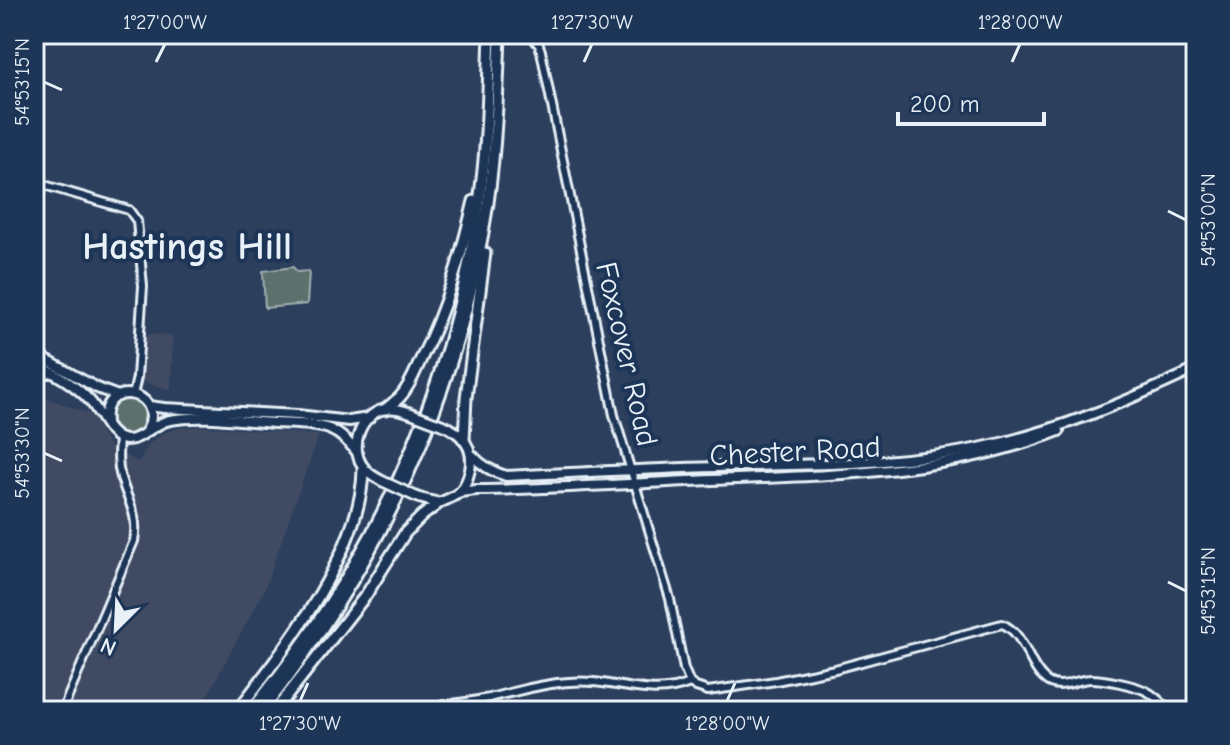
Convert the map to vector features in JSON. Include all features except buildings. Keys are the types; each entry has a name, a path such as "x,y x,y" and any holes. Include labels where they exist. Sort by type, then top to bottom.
{"highway":[{"path":"251,711 303,643 345,579 380,517 431,398 457,311 474,232 487,127 490,34"},
{"path":"464,440 466,398 491,204 500,34"},
{"path":"386,409 409,384 431,340 452,284 464,245 487,127"},
{"path":"262,711 292,674 345,596 385,525 415,460 466,314 493,166"},
{"path":"237,711 296,632 334,567 362,494 363,467"},
{"path":"275,711 366,595 405,533 439,503"}],"main road":[{"path":"34,353 97,388 118,396"},
{"path":"34,366 62,379 92,403 108,429 119,438 131,440 166,421 187,419 318,426 342,437 357,452 363,467 382,481 419,498 439,503 460,492 472,466 472,455 457,432 398,409 386,409 369,418 349,421 149,406"},
{"name":"Chester Road","path":"460,492 841,474 927,466 1024,444 1079,423 1196,369"},
{"path":"106,423 106,411 112,400 126,393 140,397 149,406 151,414 147,430"},
{"name":"Chester Road","path":"472,455 493,472 506,476 930,456 1022,438 1122,403"},
{"path":"357,452 359,432 369,418"}],"street":[{"name":"Foxcover Road","path":"530,34 541,51 614,415 670,599 684,669 690,683"},
{"path":"34,182 129,210 137,221 143,286 133,395"},
{"path":"62,711 134,541 135,516 117,461 119,438"},
{"path":"415,709 562,682 592,682 650,691 664,691 690,683 708,691 835,669 1002,624 1014,631 1049,682 1061,685 1094,679 1142,689 1170,711"}],"shaded area":[{"path":"149,334 173,336 171,390 141,381 144,343"},
{"path":"44,397 90,414 111,449 139,462 149,444 164,433 179,428 198,426 319,435 264,590 199,711 34,709 34,426"}],"green space":[{"path":"293,267 297,272 309,271 307,304 265,308 263,271"},
{"path":"128,398 141,403 146,416 141,429 128,434 115,429 110,416 115,403"}],"district":[{"name":"Hastings Hill","path":"187,246"}]}
